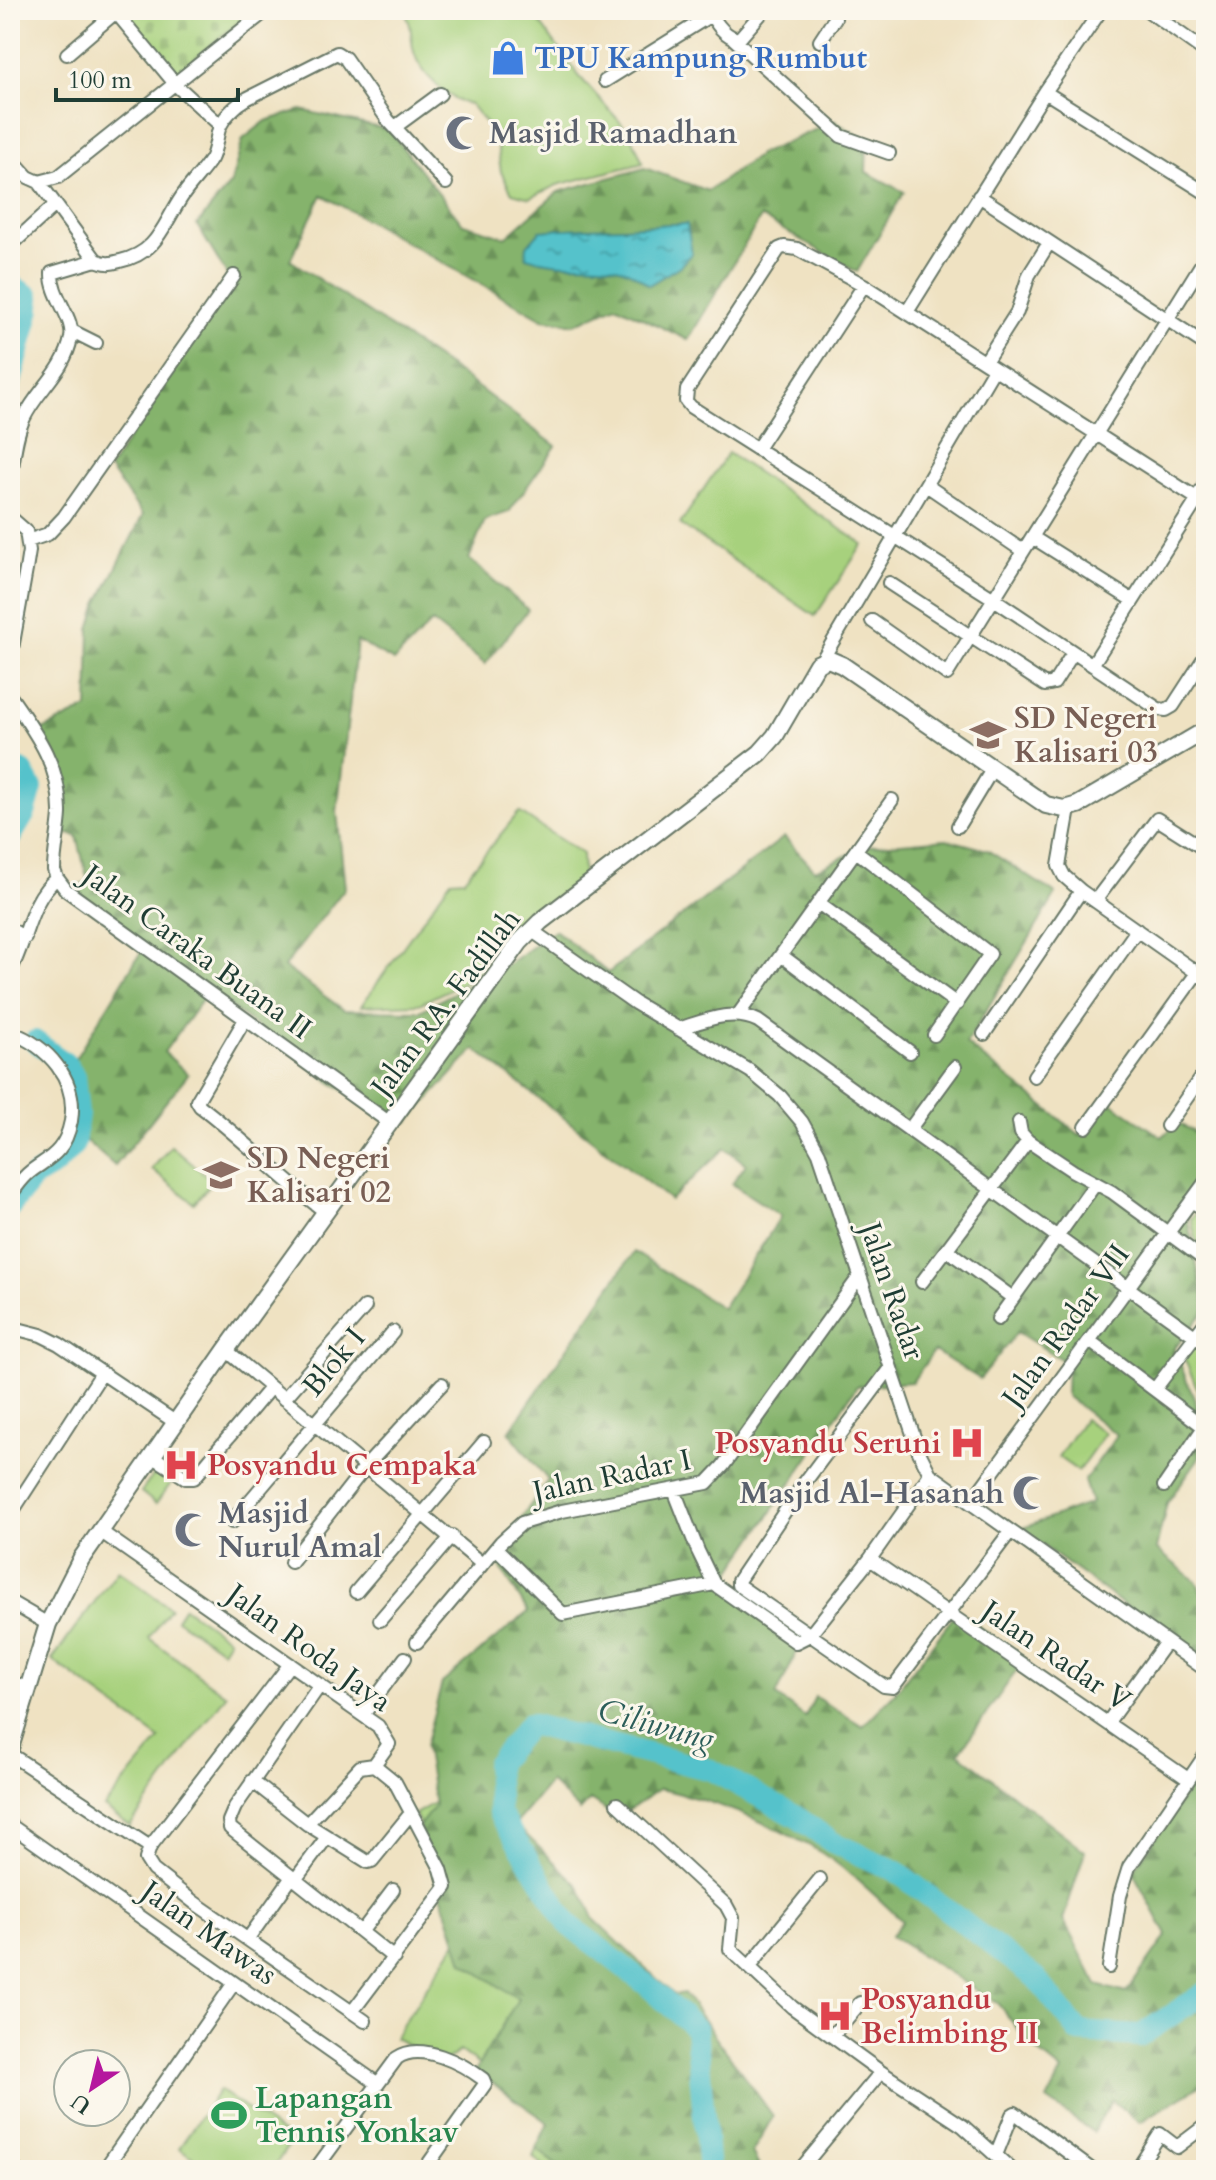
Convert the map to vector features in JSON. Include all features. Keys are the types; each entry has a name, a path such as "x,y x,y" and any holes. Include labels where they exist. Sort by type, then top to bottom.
{"main road":[{"path":"822,660 831,659 842,665 1052,807 1069,809 1206,730"},
{"name":"Jalan RA. Fadillah","path":"10,1748 21,1695 48,1624 75,1569 226,1350 531,930 760,753 779,729 812,670 822,660"}],"street":[{"path":"39,182 58,177 267,10"},
{"path":"736,39 764,10"},
{"path":"820,41 835,18 832,10"},
{"path":"907,312 1045,92 1101,10"},
{"path":"1147,10 1206,52"},
{"path":"67,54 115,11 176,85 220,125"},
{"path":"605,81 710,12 721,29 736,39 841,136 889,153"},
{"path":"10,479 24,416 66,356 72,331 55,293 52,273 142,254 162,233 180,199 213,154 220,125 242,101 337,53 345,58 395,127 446,183"},
{"path":"1045,92 1206,193"},
{"path":"395,127 440,94"},
{"path":"10,157 28,177 39,182 54,206 102,262"},
{"path":"979,196 1206,345"},
{"path":"10,246 54,206"},
{"path":"822,660 926,485 1017,312 1029,275 1049,243"},
{"path":"1092,665 1132,600 1203,497 864,285 797,249 784,247 775,253 685,395 691,407 994,599 1073,653 1164,711 1173,706 1206,655"},
{"path":"872,621 947,674 1206,257"},
{"path":"28,541 48,534 64,517 234,276"},
{"path":"757,449 864,285"},
{"path":"72,331 96,343"},
{"path":"926,485 1023,551"},
{"path":"10,517 23,525 28,541 10,660"},
{"path":"1032,537 1132,600"},
{"path":"889,583 1045,685 1054,683 1073,653"},
{"name":"Jalan Caraka Buana II","path":"10,696 43,744 56,774 60,812 54,859 57,878 74,898 390,1123"},
{"path":"958,826 993,768"},
{"path":"738,1015 892,800"},
{"path":"1069,809 1059,866 1064,876 1202,976 1086,1127"},
{"path":"1095,901 1157,819 1206,850"},
{"path":"856,851 990,952 990,958 934,1035"},
{"path":"10,971 33,911 48,886 57,878"},
{"path":"984,1034 1081,891"},
{"path":"818,903 957,1004"},
{"path":"10,929 25,938"},
{"name":"Jalan Radar","path":"531,930 604,983 750,1071 780,1096 802,1122 819,1153 919,1452 930,1474"},
{"path":"1034,1076 1137,930"},
{"path":"781,955 910,1052"},
{"path":"678,1029 716,1018 738,1015 752,1018 1201,1340"},
{"path":"244,1021 197,1101 278,1175 326,1212"},
{"path":"10,1032 27,1039 58,1066 69,1085 72,1108 69,1130 60,1148 30,1172 10,1195"},
{"path":"909,1130 955,1067"},
{"path":"1167,1126 1202,1085 1206,1070"},
{"path":"1019,1122 1021,1133 1028,1141 1096,1183 1206,1261"},
{"path":"922,1282 1028,1141"},
{"name":"Jalan Radar VII","path":"971,1502 1206,1181"},
{"path":"998,1319 1096,1183"},
{"path":"1191,1201 1206,1210"},
{"path":"947,1250 1013,1298"},
{"name":"Jalan Radar I","path":"417,1642 516,1527 531,1519 703,1485 717,1473 859,1277"},
{"path":"284,1399 365,1307"},
{"path":"1155,1389 1201,1340 1206,1322"},
{"path":"10,1327 41,1335 175,1422"},
{"name":"Blok I","path":"232,1522 393,1332"},
{"path":"1095,1345 1205,1425 1164,1486"},
{"path":"226,1350 482,1564"},
{"path":"890,1368 802,1486 738,1585 884,1686 895,1686 1010,1532"},
{"path":"10,1515 102,1373"},
{"path":"291,1562 366,1466 442,1384"},
{"path":"152,1456 186,1478 194,1478 270,1388"},
{"path":"356,1592 484,1442"},
{"path":"674,1490 714,1584 794,1642 810,1635 870,1559 930,1474 1206,1670"},
{"name":"Jalan Roda Jaya","path":"100,1531 378,1726 389,1744 374,1765"},
{"path":"380,1620 452,1536"},
{"path":"496,1548 563,1614 714,1584"},
{"name":"Jalan Radar V","path":"870,1559 1188,1779"},
{"path":"10,1602 48,1624"},
{"path":"1108,1722 1166,1642"},
{"path":"363,1715 405,1658"},
{"path":"290,1664 150,1847 146,1859 153,1870 195,1903 365,2021"},
{"path":"10,1681 21,1695"},
{"path":"320,1685 230,1815 230,1828 394,1958"},
{"path":"10,1754 150,1847"},
{"path":"1109,1967 1126,1873 1206,1754"},
{"path":"307,1824 361,1766 374,1765 395,1782 441,1869 446,1887 352,2012"},
{"path":"252,1781 307,1824 370,1862 411,1813"},
{"path":"617,1804 726,1905 733,1918 730,1949 792,2007 881,2072 963,2126 1012,2170"},
{"name":"Jalan Mawas","path":"10,1825 378,2084"},
{"path":"248,1939 327,1837"},
{"path":"749,1967 820,1879"},
{"path":"362,1931 393,1890"},
{"path":"104,2170 234,1983"},
{"path":"832,2036 860,2003"},
{"path":"315,2170 397,2058 407,2053 447,2057 485,2082 424,2170"},
{"path":"805,2170 804,2165 881,2072"},
{"path":"996,2155 1015,2113 1092,2170"},
{"path":"1137,2170 1160,2134 1177,2147 1206,2125"},
{"path":"10,2166 16,2170"}],"green space":[{"path":"119,10 254,10 174,75"},
{"path":"403,10 530,10 580,77 631,134 643,163 557,185 530,198 512,193 501,172 496,137 471,105 445,92 422,69 414,52 410,25"},
{"path":"301,110 389,130 463,224 506,237 558,192 645,168 708,191 760,154 835,121 867,141 866,172 904,192 857,272 761,217 688,340 616,305 575,324 543,319 322,195 290,260 453,369 556,446 509,512 485,520 469,559 528,610 485,664 432,622 394,661 357,641 337,812 345,888 284,967 344,1010 420,1011 508,964 555,930 608,973 784,837 815,870 867,846 946,839 987,850 1056,894 966,1044 1080,1135 1109,1101 1162,1137 1178,1123 1206,1138 1206,1186 1186,1213 1206,1310 1174,1349 1206,1428 1206,1448 1167,1503 1156,1549 1197,1582 1206,1605 1206,1655 1198,1659 1020,1529 1091,1503 1084,1481 1117,1435 1066,1396 1067,1363 1017,1332 980,1379 934,1351 912,1382 857,1386 724,1582 801,1643 776,1696 805,1717 815,1697 863,1726 893,1695 958,1611 1024,1660 959,1753 1085,1851 1063,1920 1097,1985 1126,1993 1167,1935 1133,1872 1206,1763 1206,2082 1140,2122 1112,2101 1093,2132 1047,2100 1062,2071 1031,2046 998,2004 891,1936 902,1921 835,1862 810,1846 755,1820 717,1805 659,1789 618,1818 590,1800 580,1811 550,1782 515,1824 579,1886 595,1920 674,1995 684,1993 773,2116 752,2153 761,2170 562,2170 536,2148 549,2123 475,2071 518,1999 463,1962 419,1826 435,1805 425,1746 442,1683 528,1612 494,1557 548,1480 509,1432 634,1252 722,1308 781,1216 732,1184 746,1164 725,1148 670,1200 475,1049 408,1122 333,1084 209,991 164,1052 188,1074 115,1166 78,1134 80,1092 70,1067 144,947 73,890 88,881 77,836 60,832 64,818 64,779 41,731 88,708 90,629 97,606 143,515 109,469 230,280 197,225 231,183 243,139 266,121"},
{"path":"728,453 863,544 815,616 680,524"},
{"path":"519,812 582,854 583,879 497,939 475,977 419,1004 361,1006 451,880 464,879"},
{"path":"171,1146 213,1181 194,1203 152,1169"},
{"path":"1197,1212 1206,1219 1206,1285 1191,1218"},
{"path":"1206,1319 1206,1409 1181,1351"},
{"path":"1084,1419 1105,1433 1078,1471 1058,1457"},
{"path":"159,1468 174,1479 156,1504 141,1492"},
{"path":"118,1570 170,1608 149,1638 226,1695 130,1826 104,1807 160,1739 52,1660"},
{"path":"184,1607 229,1639 222,1650 176,1619"},
{"path":"453,1792 668,2170 547,2170 533,2157 550,2118 460,2051 443,2063 394,2038 466,1927 415,1814"},
{"name":"Lapangan Tennis Yonkav","path":"219,2090 292,2140 272,2170 212,2170 179,2148"}],"water":[{"path":"687,224 692,253 680,266 649,285 620,268 550,263 526,257 527,246 540,231"}],"waterway":[{"path":"10,284 29,296 30,309 10,385"},
{"path":"10,765 23,772 32,788 25,813 10,838"},
{"path":"10,1207 34,1177 55,1165 74,1144 78,1114 74,1076 65,1063 35,1041"},
{"name":"Ciliwung","path":"709,2170 696,2029 647,1985 568,1924 499,1813 496,1764 529,1724 711,1770 797,1817 832,1842 896,1871 1036,1978 1079,2032 1140,2036 1206,1992"}],"place":[{"name":"TPU Kampung Rumbut","path":"508,58"},
{"name":"Masjid Ramadhan","path":"463,133"},
{"name":"SD Negeri Kalisari 03","path":"988,735"},
{"name":"SD Negeri Kalisari 02","path":"221,1175"},
{"name":"Posyandu Seruni","path":"967,1443"},
{"name":"Posyandu Cempaka","path":"181,1465"},
{"name":"Masjid Al-Hasanah","path":"1030,1493"},
{"name":"Masjid Nurul Amal","path":"192,1530"},
{"name":"Posyandu Belimbing II","path":"835,2016"},
{"name":"Lapangan Tennis Yonkav","path":"229,2115"}]}
